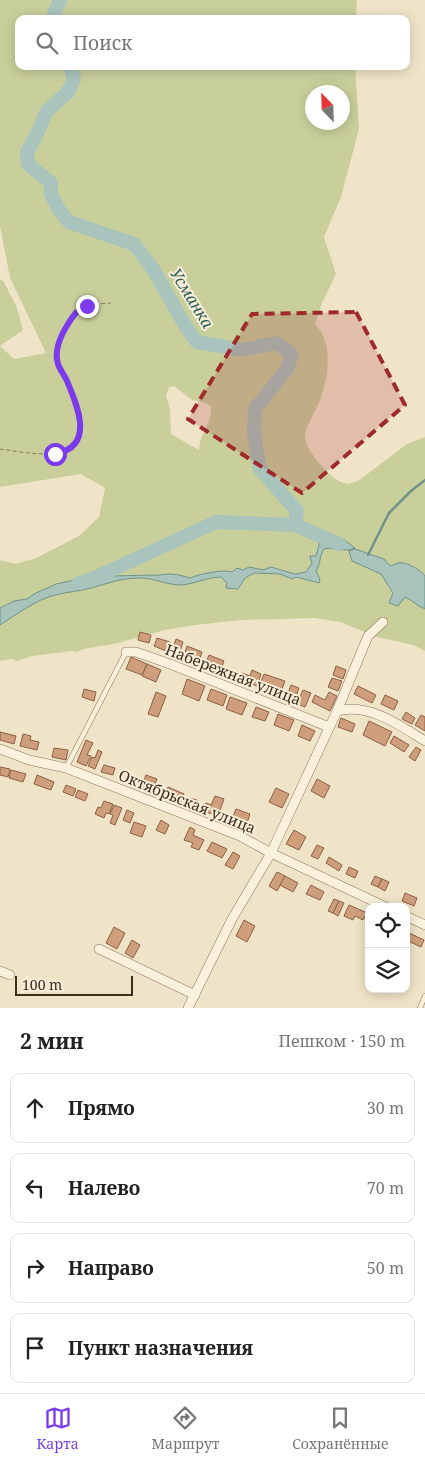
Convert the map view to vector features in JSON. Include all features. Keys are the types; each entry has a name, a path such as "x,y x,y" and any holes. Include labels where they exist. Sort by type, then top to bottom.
{"street":[{"path":"188,1008 232,919 271,853 337,711 368,636 383,622"},
{"name":"Набережная улица","path":"126,652 136,652 170,664 329,728"},
{"path":"337,711 352,709 378,715 395,722 425,742"},
{"name":"Октябрьская улица","path":"0,749 29,760 66,768 240,836 271,853 377,903"},
{"path":"410,918 425,925"},
{"path":"99,949 195,995"},
{"path":"0,971 10,975"}],"lane":[{"path":"66,768 126,652"},
{"path":"420,1008 425,996"}],"path":[{"path":"0,448 32,453 55,454 69,450 77,441 81,426 76,403 58,364 58,344 74,313 80,309 111,303"}],"highlighted area":[{"path":"356,312 405,405 302,493 188,419 252,314"}],"green space":[{"path":"0,0 357,0 356,15 15,15 15,70 355,70 359,129 341,197 324,237 336,274 322,303 315,324 325,342 328,363 327,374 322,395 308,425 305,437 312,454 322,467 337,480 348,484 358,481 407,444 425,437 425,651 413,645 377,637 340,622 314,618 241,620 196,625 165,630 77,652 71,651 32,656 17,661 12,659 0,661 0,560 16,564 36,558 79,536 99,517 105,488 81,474 0,487 0,346 14,359 46,353 10,278 0,226","holes":["174,386 192,400 206,403 211,407 211,413 199,450 171,434 170,409 166,396 169,387"]},
{"path":"0,279 4,282 17,308 23,330 0,346"}],"water":[{"path":"323,534 343,539 355,548 349,550 324,549 316,571 320,579 319,583 296,577 292,579 280,574 254,573 245,578 238,589 226,588 227,583 221,577 181,585 145,578 127,579 57,594 29,606 0,625 0,608 14,601 27,599 56,584 93,576 100,579 112,576 169,574 190,578 211,572 232,572 237,568 243,570 249,567 263,570 271,567 295,574 306,572 312,563 310,556 316,556"},
{"path":"355,549 384,559 391,566 402,563 410,565 421,572 425,576 425,609 405,597 398,606 389,603 393,593 381,574 352,561 349,551"}],"building":[{"path":"140,632 151,635 149,643 138,640"},
{"path":"157,638 170,642 166,651 154,646"},
{"path":"176,639 183,642 179,654 172,651"},
{"path":"187,646 202,652 199,662 184,656"},
{"path":"209,655 224,661 220,671 205,665"},
{"path":"131,657 147,664 142,675 126,669"},
{"path":"147,664 161,670 156,682 142,676"},
{"path":"336,666 346,670 343,679 333,675"},
{"path":"252,670 261,674 257,686 239,679 242,673 250,676"},
{"path":"264,674 285,681 280,694 259,687"},
{"path":"332,678 342,681 338,691 328,687"},
{"path":"187,679 205,686 199,701 182,694"},
{"path":"291,685 299,688 294,702 286,699"},
{"path":"358,686 376,695 372,703 354,694"},
{"path":"84,689 96,692 94,701 82,697"},
{"path":"211,689 227,695 223,706 207,700"},
{"path":"303,690 311,693 305,707 297,704"},
{"path":"156,692 166,696 158,717 148,714"},
{"path":"329,692 337,696 330,711 312,702 315,695 325,700"},
{"path":"385,695 398,701 394,710 381,704"},
{"path":"230,697 247,703 242,715 226,709"},
{"path":"256,707 269,712 265,721 252,717"},
{"path":"406,712 415,718 412,724 402,719"},
{"path":"278,714 294,720 289,731 274,725"},
{"path":"421,715 425,717 425,731 415,725"},
{"path":"341,718 355,724 352,732 338,727"},
{"path":"369,721 392,732 385,746 363,735"},
{"path":"302,725 315,731 310,741 298,736"},
{"path":"0,732 16,736 14,744 0,740"},
{"path":"23,734 31,736 30,740 39,742 37,750 20,746"},
{"path":"394,736 409,745 404,752 390,743"},
{"path":"86,740 93,743 87,755 91,756 86,766 77,762"},
{"path":"416,747 421,750 415,761 409,757"},
{"path":"54,748 68,750 66,760 52,757"},
{"path":"98,750 102,752 95,769 88,766 92,757 95,758"},
{"path":"104,765 115,768 113,775 101,772"},
{"path":"0,767 10,769 8,777 0,775"},
{"path":"11,770 26,774 23,782 9,778"},
{"path":"127,774 137,777 134,784 125,781"},
{"path":"37,775 54,782 51,790 34,784"},
{"path":"146,775 157,779 152,792 141,788"},
{"path":"317,779 330,786 324,798 311,791"},
{"path":"66,785 76,789 73,796 63,792"},
{"path":"168,787 184,794 180,804 163,797"},
{"path":"276,788 289,794 282,808 269,802"},
{"path":"78,790 88,794 85,801 75,797"},
{"path":"215,796 224,799 218,816 203,811 206,803 211,805"},
{"path":"188,798 197,800 195,807 186,804"},
{"path":"104,801 113,804 109,814 106,813 104,818 95,814 98,807 101,808"},
{"path":"114,805 122,808 115,825 110,823 113,815 110,814"},
{"path":"236,809 250,814 246,826 231,821"},
{"path":"127,810 134,813 130,823 123,820"},
{"path":"161,820 169,825 165,834 156,830"},
{"path":"134,822 146,826 142,837 130,833"},
{"path":"190,827 195,830 193,835 204,840 199,850 191,847 193,843 184,840"},
{"path":"294,830 306,837 299,850 286,844"},
{"path":"212,842 227,849 222,858 207,851"},
{"path":"317,845 324,848 318,859 311,856"},
{"path":"233,852 240,856 233,869 225,865"},
{"path":"329,857 342,865 339,871 326,863"},
{"path":"349,867 358,871 355,878 346,874"},
{"path":"277,872 285,876 277,891 269,886"},
{"path":"285,876 298,883 293,892 280,885"},
{"path":"375,876 382,879 378,887 371,884"},
{"path":"382,879 389,882 385,891 378,887"},
{"path":"311,885 324,892 320,900 306,894"},
{"path":"405,893 417,898 414,906 402,901"},
{"path":"334,899 339,901 333,913 328,911"},
{"path":"339,901 344,903 338,916 333,913"},
{"path":"349,905 365,912 363,920 355,916 353,920 344,916"},
{"path":"244,920 255,926 247,942 236,936"},
{"path":"114,927 125,933 117,949 106,943"},
{"path":"410,933 424,940 421,947 410,942"},
{"path":"132,940 140,945 133,958 125,953"}],"waterway":[{"name":"Усманка","path":"54,15 60,0"},
{"name":"Усманка","path":"71,70 74,79 68,92 47,111 27,152 28,164 51,183 51,194 59,210 69,222 134,244 153,269 186,327 197,342 241,350 277,343 292,355 287,369 255,409 254,433 260,469 297,511 295,525 339,544"},
{"path":"368,555 389,513 425,480"},
{"path":"79,583 92,579 216,522 295,525"}],"route":[{"path":"55,454 62,453 74,446 81,430 76,403 58,364 57,352 58,344 74,313 87,306"}]}
